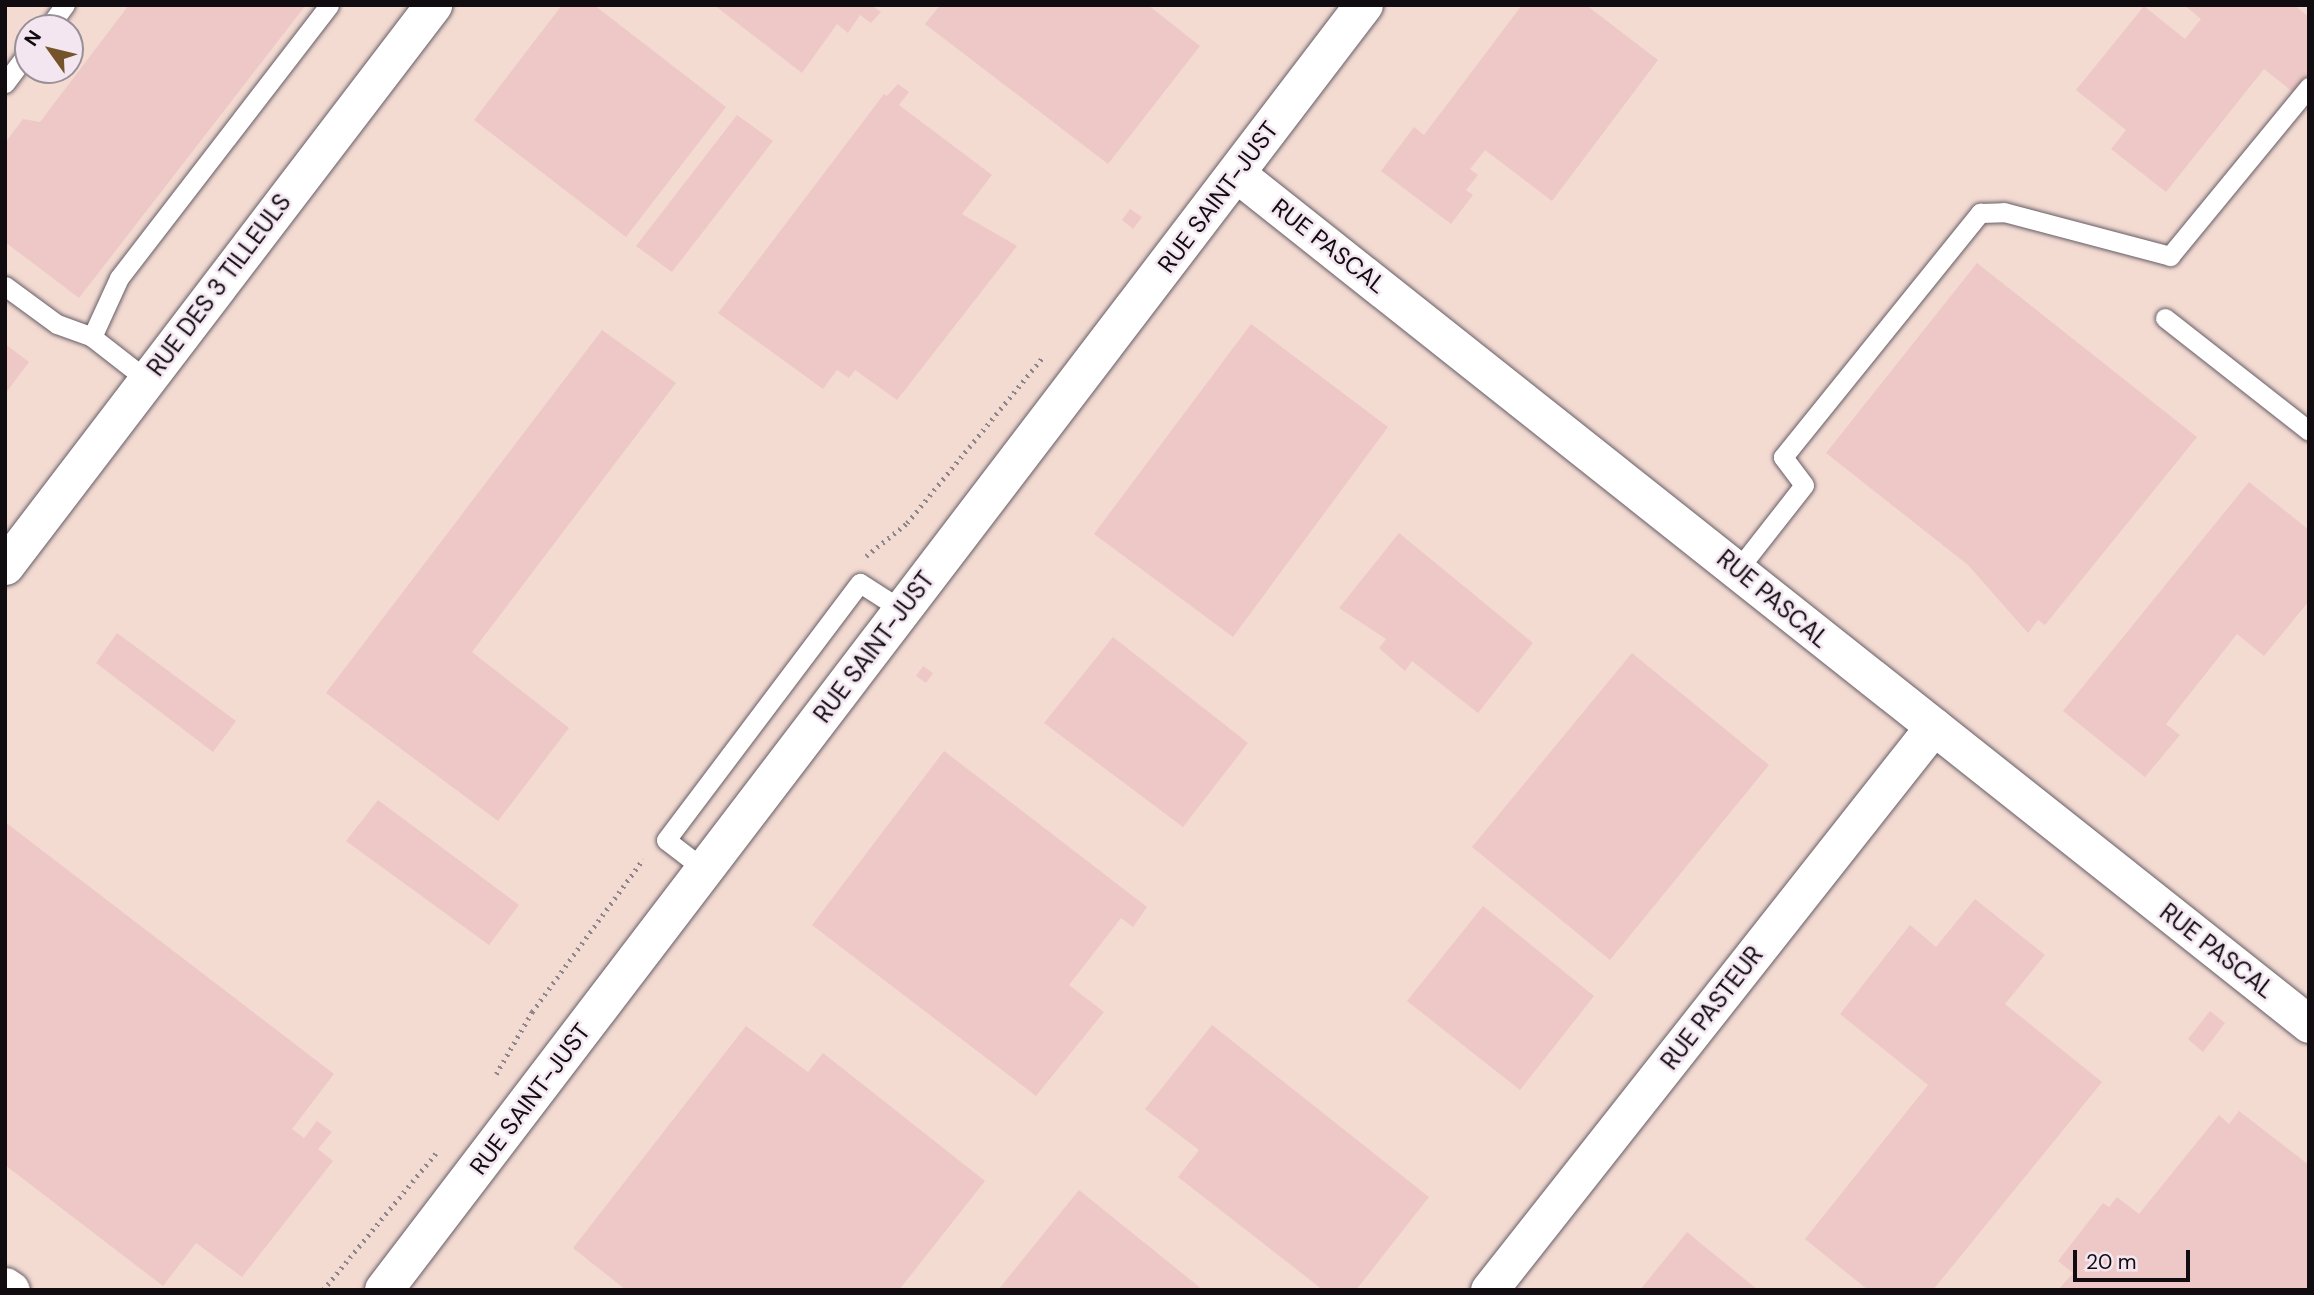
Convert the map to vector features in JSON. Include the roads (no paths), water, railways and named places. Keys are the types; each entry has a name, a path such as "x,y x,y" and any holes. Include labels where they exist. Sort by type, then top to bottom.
{"street":[{"name":"RUE DES 3 TILLEULS","path":"5,566 433,5"},
{"name":"RUE SAINT-JUST","path":"384,1290 1364,5"},
{"name":"RUE PASCAL","path":"1237,174 1738,568 1840,656 1934,726 2309,1024"},
{"name":"RUE PASTEUR","path":"1489,1290 1934,726"},
{"path":"5,1286 10,1290"}],"lane":[{"path":"92,337 119,278 329,5"},
{"path":"1738,568 1804,485 1783,457 1980,213 2004,212 2170,256 2309,87"},
{"path":"5,286 57,324 92,337 147,380"},
{"path":"2165,318 2309,431"},
{"path":"705,870 666,840 860,583 902,610"}]}
